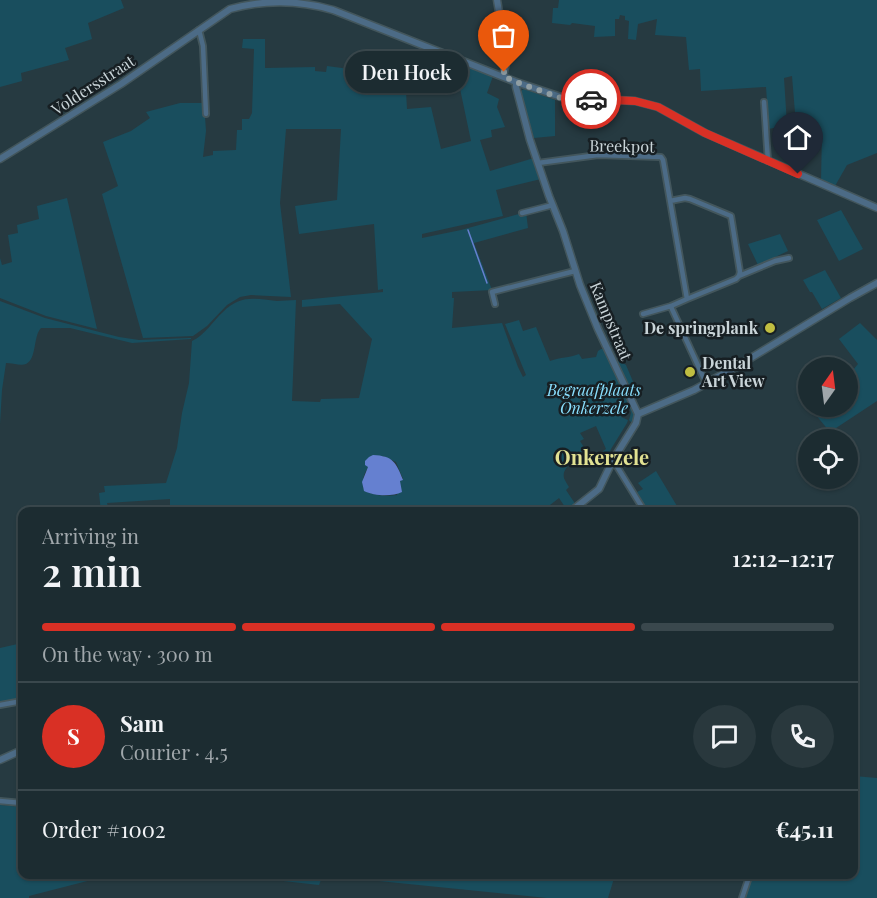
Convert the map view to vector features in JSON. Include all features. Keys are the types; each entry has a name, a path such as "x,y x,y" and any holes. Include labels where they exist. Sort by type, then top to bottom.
{"street":[{"name":"Voldersstraat","path":"0,159 121,84 230,9 255,1 284,0 333,10 561,98 635,101 658,107 705,133 877,208"},
{"path":"497,0 507,59 503,76"},
{"path":"199,30 203,46 206,114"},
{"name":"Kampstraat","path":"516,82 524,121 575,271 598,329 638,414"},
{"path":"764,102 768,161"},
{"name":"Breekpot","path":"538,163 598,155 661,157 687,299"},
{"path":"670,201 690,199 731,216 739,276"},
{"path":"522,213 553,204"},
{"path":"643,314 671,306 739,276 789,258"},
{"name":"Kampstraat","path":"495,304 492,291 575,271"},
{"path":"577,507 599,489 613,460 636,423 638,414 736,368 877,283"},
{"path":"671,306 706,383"},
{"path":"613,460 642,507"},
{"path":"0,705 18,702"},
{"path":"0,760 18,752"},
{"path":"0,801 18,803"},
{"path":"742,898 748,879"}],"green space":[{"path":"0,0 121,0 124,8 88,23 92,39 65,48 69,60 21,73 22,81 0,87"},
{"path":"559,0 877,0 877,153 847,165 835,186 821,181 822,132 818,133 818,123 796,125 792,76 784,78 787,125 769,129 766,87 701,91 700,69 689,70 686,37 655,35 657,19 638,24 636,40 628,39 629,21 625,20 625,16 620,15 619,19 615,19 615,36 594,37 595,26 552,23 553,8 558,8"},
{"name":"Begraafplaats Onkerzele","path":"243,39 265,39 265,68 315,67 315,71 326,72 327,66 387,74 390,63 398,65 397,73 405,74 407,109 431,107 441,149 471,141 454,60 493,76 487,93 499,99 497,107 505,127 491,130 492,137 480,140 490,171 534,158 541,179 496,190 503,216 422,234 422,238 526,212 528,228 474,243 492,290 452,292 452,298 454,298 452,328 502,323 523,377 526,375 505,324 519,320 523,331 536,327 550,361 579,354 582,359 596,357 598,351 606,349 612,362 620,361 626,365 637,391 632,394 640,412 632,423 629,420 631,413 629,406 621,410 621,417 628,420 607,460 603,451 606,449 596,426 580,433 584,439 580,441 587,452 571,463 564,474 569,487 566,490 576,505 565,507 559,498 547,507 170,507 170,499 107,503 108,507 100,507 99,493 105,492 104,486 166,483 177,448 189,383 192,341 236,302 248,299 296,300 292,401 320,402 321,399 359,398 372,339 340,304 302,307 302,300 383,292 383,289 378,290 374,224 299,234 295,206 337,200 341,129 286,129 280,203 291,297 251,295 240,297 227,305 207,326 193,336 143,338 102,194 118,186 103,142 131,131 150,118 146,112 180,103 204,103 206,131 203,157 213,155 213,151 236,150 237,130 242,130 242,119 249,119 252,113 254,49 242,48","holes":["383,456 396,462 403,479 400,481 397,495 374,494 363,488 367,469"]},
{"path":"524,89 555,100 555,136 534,138 521,94"},
{"path":"67,198 97,329 46,316 0,298 0,258 2,265 12,262 8,235 18,233 17,225 39,219 37,206"},
{"path":"841,210 863,249 839,261 817,220"},
{"path":"780,234 788,251 758,265 748,244"},
{"path":"825,270 841,298 822,309 803,280"},
{"path":"0,301 45,318 119,337 139,340 191,339 132,343 70,328 41,328 32,357 26,364 6,363 0,424"},
{"path":"860,323 877,340 877,401 858,414 858,357 853,357 839,339"},
{"path":"818,417 853,417 835,429 828,429"},
{"path":"656,471 678,507 646,507 637,492 643,489 638,483"},
{"path":"18,644 18,700 0,703 0,648"},
{"path":"858,776 877,778 877,898 744,898 751,879 858,879"},
{"path":"0,805 18,807 18,879 95,879 29,896 29,898 0,898"},
{"path":"264,879 321,879 319,885"},
{"path":"359,879 614,879 608,898 547,898"}],"water":[{"path":"373,455 385,457 396,464 403,480 400,481 402,492 383,495 364,491 362,482 368,467 365,461"}],"waterway":[{"path":"468,230 487,283"}],"way so far":[{"path":"504,72 503,76 516,82 561,98 591,99"}],"place":[{"name":"Den Hoek","path":"504,72"},
{"name":"De springplank","path":"770,328"},
{"name":"Dental Art View","path":"690,372"}],"district":[{"name":"Onkerzele","path":"602,458"}],"route":[{"path":"591,99 635,101 658,107 705,133 798,174"}]}
